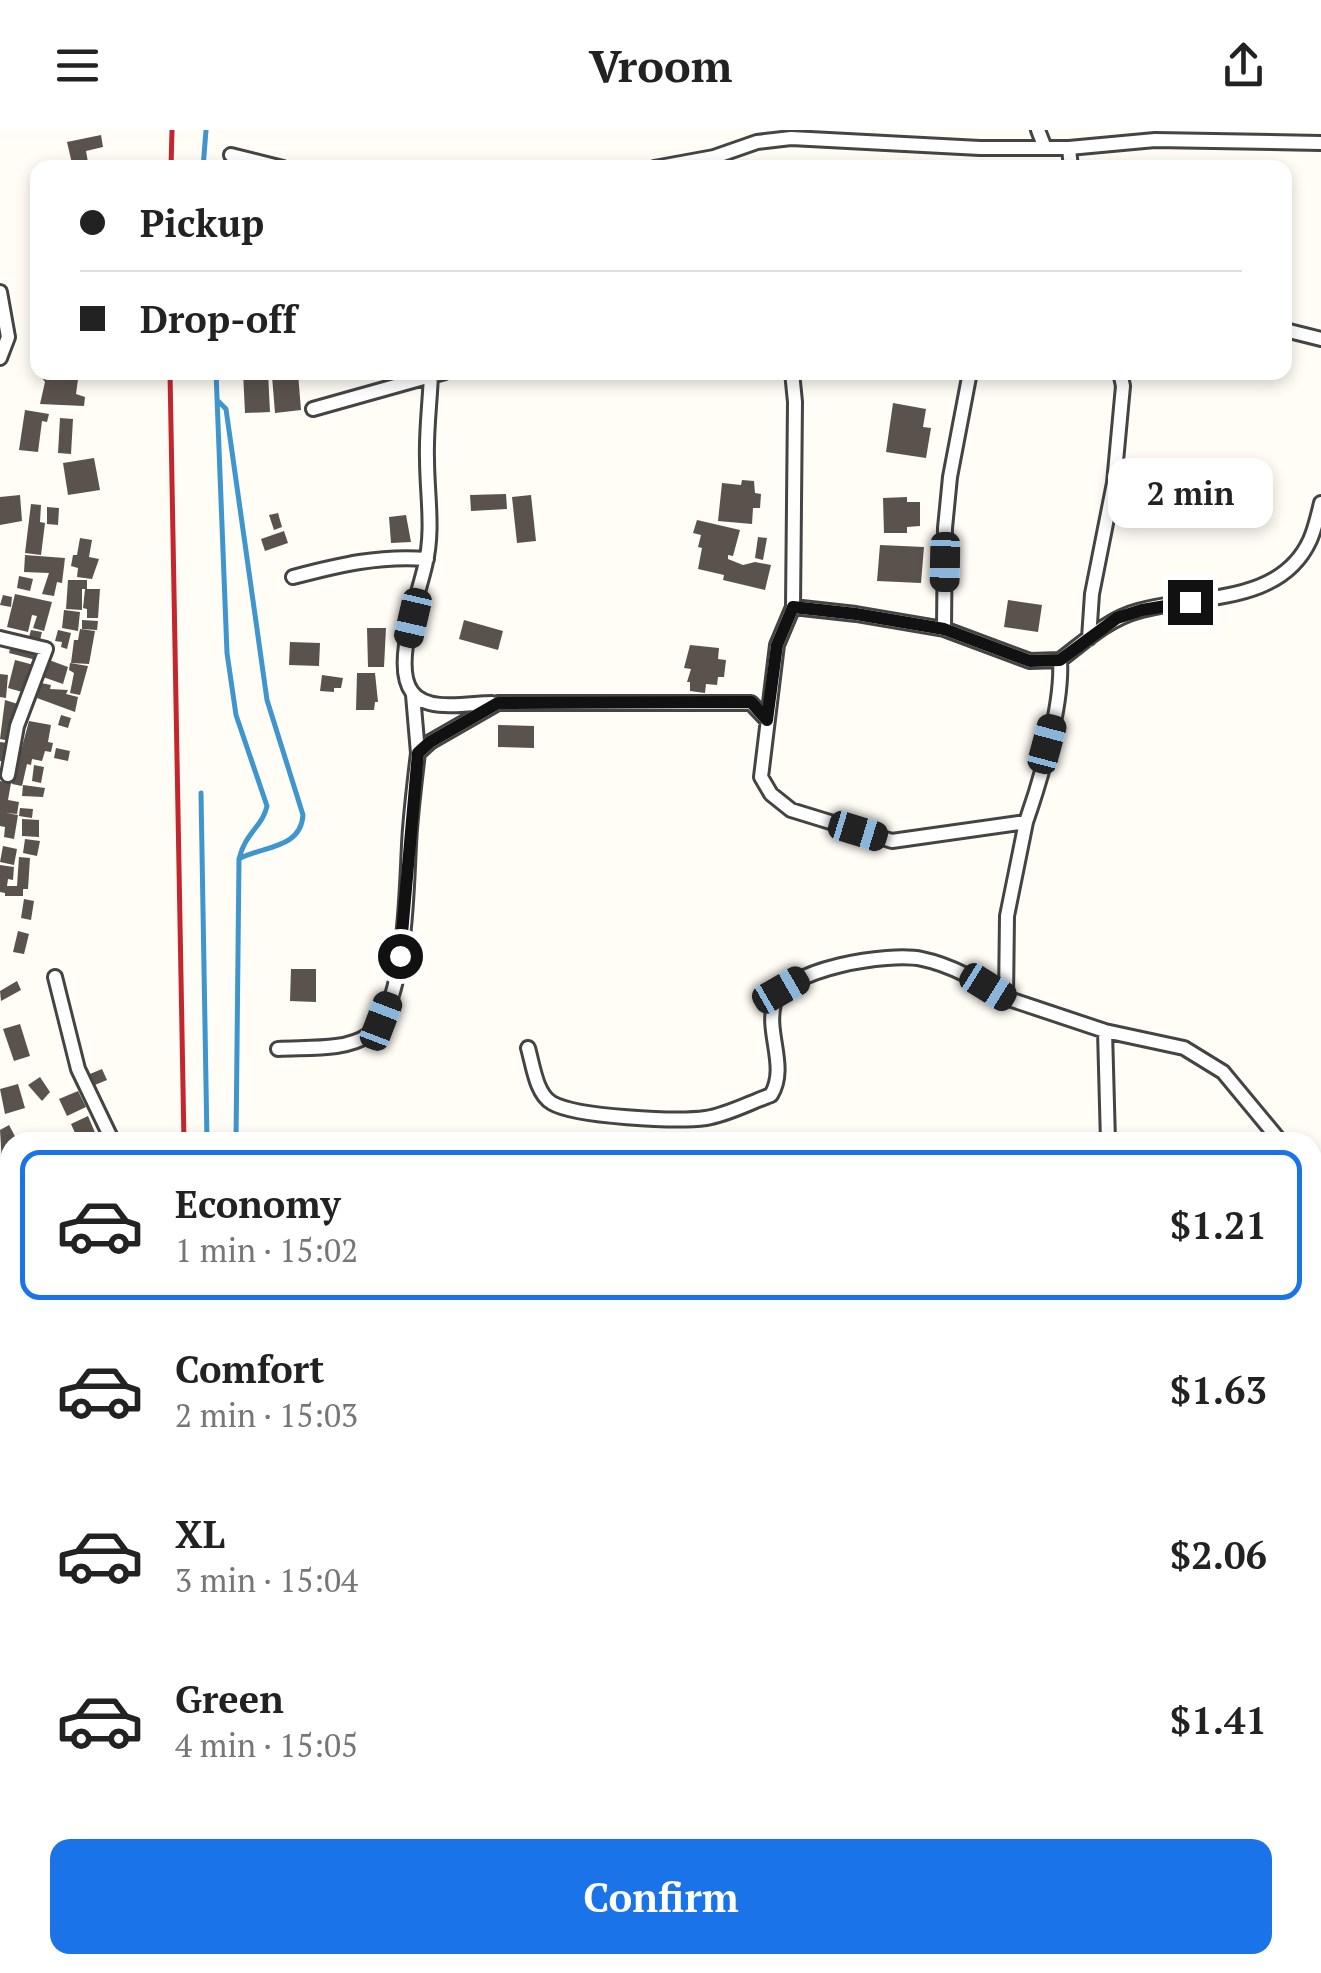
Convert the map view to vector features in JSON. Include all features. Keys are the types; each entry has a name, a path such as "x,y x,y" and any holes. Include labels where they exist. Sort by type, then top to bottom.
{"street":[{"path":"1038,130 1045,148"},
{"path":"698,160 757,142 791,138 920,137 1045,148 1155,140 1321,144"},
{"path":"1068,148 1070,160"},
{"path":"231,155 251,160"},
{"path":"0,292 8,338 0,358"},
{"path":"1292,332 1321,339"},
{"path":"313,408 413,380"},
{"path":"278,1049 354,1042 371,1034 381,1021 396,982 404,931 418,753 413,694 404,674 406,647 427,559 431,518 426,457 437,380"},
{"path":"793,380 793,607 777,645 761,777 770,794 791,810 892,841 1026,822"},
{"path":"944,629 950,477 968,380"},
{"path":"1089,638 1092,594 1114,483 1122,380"},
{"path":"793,607 944,629 1030,661 1060,660 1117,618 1247,591 1281,577 1310,540 1321,503"},
{"path":"294,576 359,560 427,559"},
{"path":"0,638 46,649 17,726 8,775"},
{"path":"1006,998 1008,916 1026,822 1062,682 1060,660"},
{"path":"413,694 428,704 751,702 767,720"},
{"path":"418,753 498,703"},
{"path":"528,1048 540,1088 551,1103 649,1118 708,1118 772,1095 779,1074 772,1023 774,1002 781,990 807,975 894,956 924,959 971,976 1006,998 1105,1031 1184,1048 1223,1072 1273,1132"},
{"path":"55,977 78,1069 108,1132"},
{"path":"1105,1031 1108,1132"}],"building":[{"path":"101,135 103,147 86,151 88,160 71,160 67,142"},
{"path":"78,380 76,394 85,397 84,406 40,404 45,382"},
{"path":"243,380 268,380 270,412 245,413"},
{"path":"272,380 299,380 301,410 275,413"},
{"path":"893,403 926,409 923,427 931,428 926,458 886,452"},
{"path":"25,410 49,414 47,422 42,421 38,452 19,450"},
{"path":"60,418 73,419 71,454 58,453"},
{"path":"94,458 100,490 68,495 63,463"},
{"path":"742,480 754,481 755,493 761,494 760,508 753,508 752,524 718,521 722,483 741,485"},
{"path":"506,494 507,509 471,511 470,495"},
{"path":"20,495 22,521 0,525 0,497"},
{"path":"531,495 536,541 517,543 512,497"},
{"path":"907,497 907,502 920,502 920,526 907,527 907,533 884,533 883,498"},
{"path":"31,504 41,505 40,522 45,523 41,555 25,553"},
{"path":"47,507 59,508 58,525 47,524"},
{"path":"278,513 282,527 274,530 269,515"},
{"path":"406,515 411,542 391,543 389,517"},
{"path":"697,520 740,530 733,556 728,555 728,559 743,565 771,565 765,590 723,580 724,575 698,569 702,548 698,547 701,535 693,533"},
{"path":"284,531 288,543 265,551 261,539"},
{"path":"758,537 767,538 763,560 755,558"},
{"path":"80,538 92,540 89,557 99,559 92,579 77,577 78,568 71,566"},
{"path":"880,545 924,547 921,583 877,581"},
{"path":"25,555 65,558 62,583 57,582 54,596 42,594 49,573 24,572"},
{"path":"19,576 33,579 30,591 17,588"},
{"path":"68,580 87,580 87,589 82,589 82,610 66,609"},
{"path":"85,589 100,589 98,618 87,618 87,609 83,608"},
{"path":"15,594 52,602 44,631 33,628 37,616 32,615 28,632 7,627"},
{"path":"3,595 12,597 11,607 0,605"},
{"path":"1008,600 1042,605 1038,632 1004,627"},
{"path":"64,610 80,612 78,631 62,628"},
{"path":"82,620 98,621 97,630 82,629"},
{"path":"464,620 503,631 498,650 459,639"},
{"path":"367,628 386,628 384,667 368,667"},
{"path":"80,629 95,631 89,664 71,663"},
{"path":"31,630 42,632 39,644 28,641"},
{"path":"58,630 71,633 67,649 61,647 62,642 55,641"},
{"path":"12,642 42,650 40,661 9,653"},
{"path":"290,642 320,643 319,666 289,665"},
{"path":"690,645 719,648 718,659 726,660 724,677 718,677 717,685 706,684 705,693 690,691 687,682 691,669 684,668"},
{"path":"15,660 34,665 26,693 8,688"},
{"path":"49,660 68,667 63,684 43,677"},
{"path":"70,663 88,666 80,695 70,693 74,673 69,670"},
{"path":"357,673 375,673 378,702 374,710 356,710"},
{"path":"0,674 8,675 6,698 0,697"},
{"path":"322,675 343,678 341,688 320,691"},
{"path":"41,683 51,685 50,689 68,690 66,694 78,697 75,712 37,698"},
{"path":"5,700 21,705 20,713 14,711 10,741 0,739"},
{"path":"61,715 71,718 68,728 58,725"},
{"path":"29,721 51,725 48,742 53,743 42,761 32,759 31,765 27,764 22,786 12,784"},
{"path":"498,725 534,726 534,748 498,747"},
{"path":"0,742 8,743 4,762 0,761"},
{"path":"56,748 70,751 68,761 54,758"},
{"path":"34,765 44,767 41,783 32,781"},
{"path":"0,781 11,783 8,800 19,802 17,814 6,813 18,815 14,839 4,837 5,827 0,826"},
{"path":"23,785 45,788 43,797 22,796"},
{"path":"20,808 33,809 32,818 19,816"},
{"path":"22,819 39,820 39,837 22,836"},
{"path":"25,839 40,841 37,856 23,853"},
{"path":"3,846 17,849 14,865 0,862"},
{"path":"19,857 30,858 28,889 23,889 23,896 5,896 0,892 0,865 14,867 13,880 8,879 7,886 17,886"},
{"path":"24,899 34,901 31,920 21,918"},
{"path":"18,931 29,934 24,954 13,952"},
{"path":"291,969 316,969 316,1002 290,1001"},
{"path":"17,981 21,990 1,1001 0,991"},
{"path":"20,1024 30,1056 14,1061 3,1029"},
{"path":"102,1069 107,1080 90,1087 85,1076"},
{"path":"40,1077 50,1092 42,1101 28,1085"},
{"path":"18,1084 25,1108 5,1114 0,1089"},
{"path":"78,1091 86,1107 67,1116 59,1099"},
{"path":"88,1116 95,1132 75,1132 71,1124"}],"waterway":[{"path":"204,160 206,130"},
{"path":"216,380 227,653 236,715 267,806 239,859 236,1132"},
{"path":"218,401 226,409 267,700 303,815 301,826 288,840 239,859"},
{"path":"201,793 207,1132"}],"railway":[{"path":"171,160 172,130"},
{"path":"170,380 184,1132"}],"route":[{"path":"400,956 418,753 498,703 751,702 767,720 777,645 793,607 944,629 1030,661 1060,660 1117,618 1190,602"}]}
